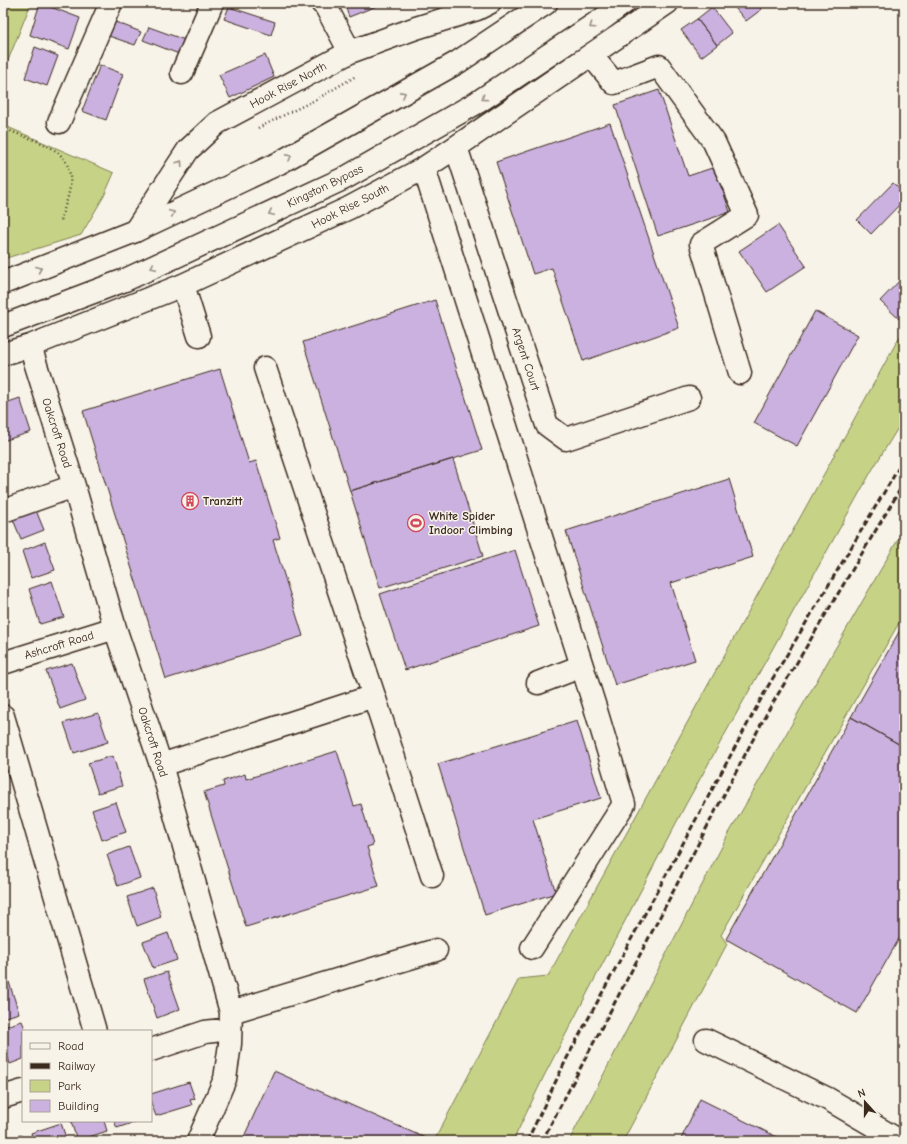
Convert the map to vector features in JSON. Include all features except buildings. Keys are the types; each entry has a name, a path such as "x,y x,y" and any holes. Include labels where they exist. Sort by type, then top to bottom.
{"main road":[{"path":"59,122 111,3"},
{"path":"182,73 212,3"},
{"path":"322,3 325,5 350,52"},
{"path":"3,283 135,231 279,163 458,62 546,3"},
{"name":"Kingston Bypass","path":"3,326 125,280 345,178 478,102 624,3"},
{"name":"Hook Rise South","path":"3,354 30,346 183,285 349,208 424,168 667,3"},
{"name":"Hook Rise North","path":"135,231 188,150 217,123 350,52 480,5"},
{"path":"592,55 614,83 659,66 714,142 746,215 701,244 740,373"},
{"name":"Argent Court","path":"456,147 547,425 566,439 689,398"},
{"path":"424,168 582,666 624,804 532,948"},
{"path":"183,285 199,336"},
{"name":"Oakcroft Road","path":"30,346 74,486 115,628 161,765 231,1021 230,1044 225,1079 198,1141"},
{"path":"265,368 432,876"},
{"path":"3,511 74,486"},
{"name":"Ashcroft Road","path":"3,663 115,628"},
{"path":"538,683 582,666"},
{"path":"161,765 374,696"},
{"path":"3,716 95,1030"},
{"path":"152,1050 436,950"},
{"path":"706,1040 828,1099 900,1141"},
{"path":"3,1097 22,1091"}],"path":[{"path":"253,131 316,99"},
{"path":"3,128 48,146 59,152 66,161 71,177 61,218 62,223"}],"green space":[{"path":"3,3 31,3 3,73"},
{"path":"3,125 114,173 104,196 81,235 3,259"},
{"path":"904,331 904,418 871,472 686,804 544,1076 513,1141 434,1141 519,979 548,976 896,343"},
{"path":"904,529 904,614 721,935 727,944 623,1141 569,1141 728,835"}],"railway":[{"path":"527,1141 567,1058 767,688 904,459"},
{"path":"542,1141 768,711 904,483"}],"place":[{"name":"Tranzitt","path":"190,501"},
{"name":"White Spider Indoor Climbing","path":"416,523"}]}
